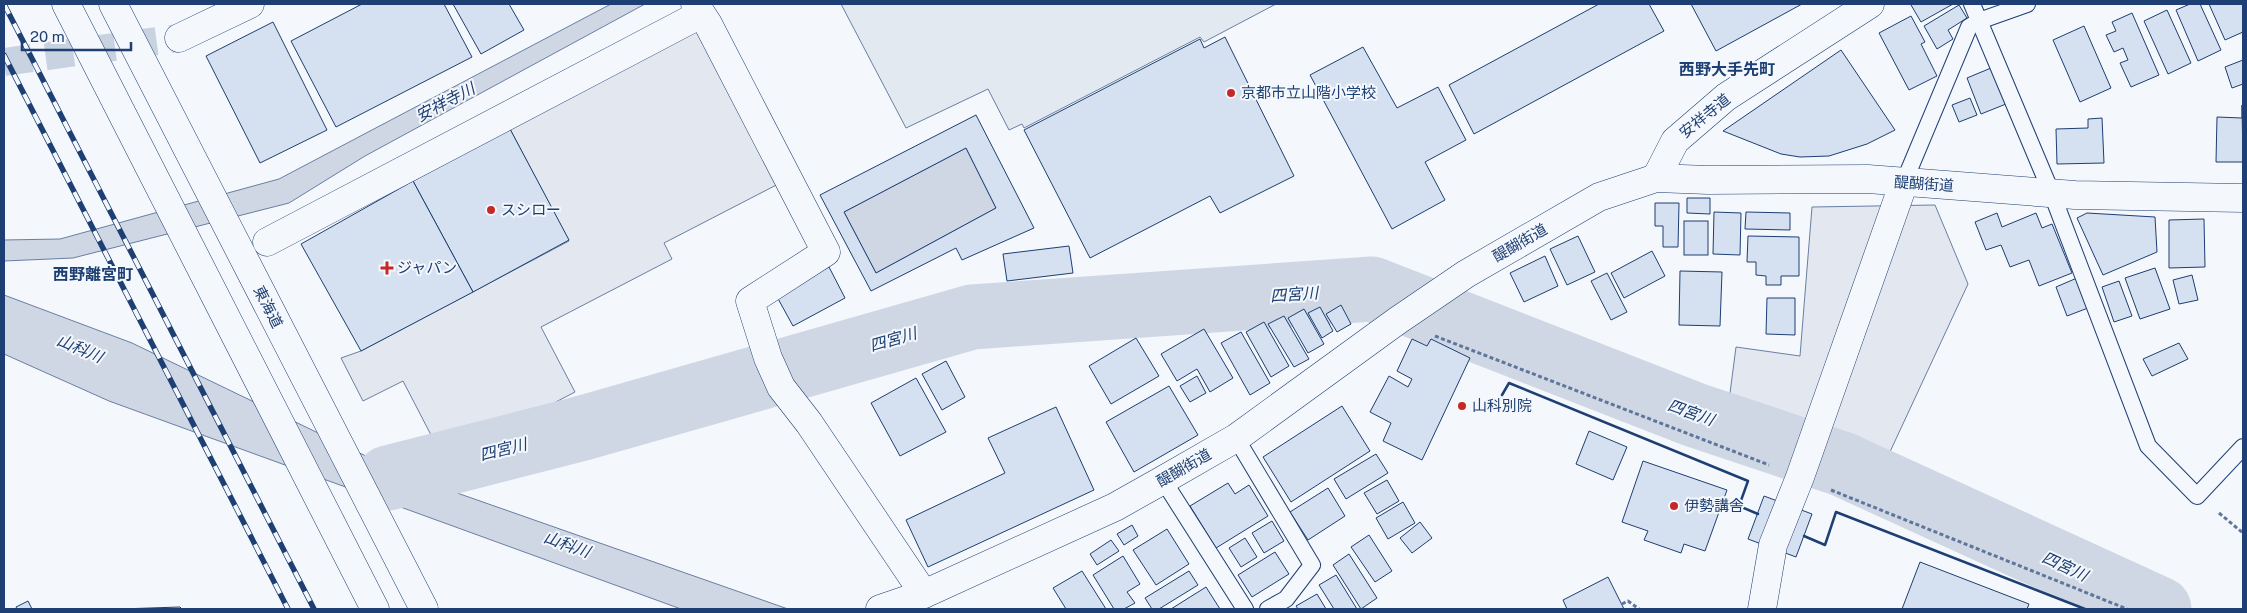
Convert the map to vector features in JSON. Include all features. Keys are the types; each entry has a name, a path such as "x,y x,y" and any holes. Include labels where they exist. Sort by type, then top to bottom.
{"main road":[{"path":"66,4 375,609"},
{"name":"東海道","path":"113,4 424,609"},
{"path":"179,38 250,4"},
{"name":"安祥寺道","path":"1656,178 1675,141 1719,103 1837,14 1870,4"},
{"path":"267,242 698,9 708,24 826,252 750,301 768,358 781,387 809,423 924,594"},
{"name":"醍醐街道","path":"880,609 924,594 1115,507 1236,438 1397,321 1466,274 1599,197 1656,178 1708,180 1868,179 2052,194 2243,198"},
{"path":"1762,609 1773,545 1807,459 1904,182"}],"lane":[{"path":"1972,4 2052,194 2148,446 2197,496 2243,447"},
{"path":"1904,182 1969,27 1978,21 2027,4"},
{"path":"1236,438 1312,565 1286,599 1268,609"},
{"path":"1163,480 1245,609"}],"path":[{"path":"1397,321 1807,459 2127,609"},
{"path":"1622,604 1628,601 1639,609"}],"shaded area":[{"path":"841,4 1276,4 1204,42 1200,37 1024,128 1022,124 1009,130 988,89 906,128"},
{"path":"708,24 788,179 664,243 672,259 541,327 575,392 444,460 403,381 363,401 341,358 361,351 569,241 510,129"},
{"path":"1935,205 1968,284 1882,469 1727,416 1736,347 1800,356 1812,207"}],"water":[{"name":"安祥寺川","path":"611,4 645,4 365,156 289,203 73,258 4,261 4,240 60,239 279,179"},
{"path":"966,148 996,208 876,273 844,212"},
{"name":"山科川","path":"4,295 132,343 403,474 788,609 681,609 109,401 4,354"}],"building":[{"path":"362,4 444,4 472,57 336,127 291,41"},
{"path":"453,4 509,4 524,30 481,54"},
{"path":"1599,4 1649,4 1664,31 1474,134 1449,85"},
{"path":"1691,4 1802,4 1716,51"},
{"path":"1953,4 1921,22 1911,5"},
{"path":"2190,4 2200,4 2221,50 2198,61 2176,10"},
{"path":"2209,4 2243,4 2243,32 2225,40"},
{"path":"1959,5 1967,18 1948,30 1953,39 1937,49 1924,26"},
{"path":"2167,10 2191,63 2168,74 2144,21"},
{"path":"2132,13 2159,75 2131,87 2120,63 2128,60 2123,48 2114,52 2106,35 2116,31 2112,22"},
{"path":"1911,16 1925,42 1921,44 1937,76 1909,90 1879,33"},
{"path":"273,22 327,130 260,163 206,56"},
{"path":"2084,26 2111,88 2080,102 2053,40"},
{"path":"1225,37 1294,176 1220,213 1210,196 1090,258 1024,130 1200,39 1204,48"},
{"path":"1363,47 1397,108 1438,87 1466,140 1425,162 1445,200 1392,229 1310,75"},
{"path":"1841,50 1895,130 1867,144 1829,156 1800,157 1781,154 1723,131"},
{"path":"2243,60 2243,84 2232,88 2225,67"},
{"path":"1991,68 2006,104 1981,114 1967,78"},
{"path":"1970,98 1977,115 1959,122 1952,105"},
{"path":"2242,105 2243,162 2216,162 2217,117 2242,118"},
{"path":"976,115 1034,228 962,260 956,248 871,291 820,195","holes":["966,148 996,208 876,273 844,212"]},
{"path":"2102,118 2104,163 2057,164 2056,129 2088,128 2088,119"},
{"name":"スシロー","path":"510,129 569,240 473,292 413,181"},
{"name":"ジャパン","path":"413,181 473,292 361,351 301,244"},
{"path":"1687,198 1710,198 1710,214 1687,213"},
{"path":"1655,203 1679,203 1678,247 1663,247 1663,226 1655,226"},
{"path":"1714,212 1741,213 1740,255 1713,254"},
{"path":"1746,212 1790,213 1790,230 1745,229"},
{"path":"1997,213 2002,227 2036,213 2042,228 2052,224 2072,273 2039,286 2029,260 2010,267 2001,245 1986,250 1975,222"},
{"path":"2087,213 2155,217 2157,252 2103,275 2077,218"},
{"path":"2204,219 2205,267 2169,268 2169,220"},
{"path":"1684,221 1708,221 1708,255 1684,255"},
{"path":"1578,236 1595,272 1567,285 1550,249"},
{"path":"1748,236 1799,237 1799,276 1781,276 1781,285 1766,285 1766,276 1756,275 1756,262 1747,262"},
{"path":"1069,246 1073,273 1007,281 1003,254"},
{"path":"1652,251 1665,276 1624,298 1611,273"},
{"path":"1545,256 1558,286 1524,302 1510,273"},
{"path":"829,267 845,298 793,326 776,295"},
{"path":"2155,268 2170,309 2140,319 2125,278"},
{"path":"1680,271 1722,272 1720,326 1679,325"},
{"path":"1607,273 1627,312 1611,320 1591,281"},
{"path":"2192,275 2198,300 2179,304 2173,280"},
{"path":"2077,278 2088,308 2067,316 2056,287"},
{"path":"2119,281 2132,316 2114,322 2102,287"},
{"path":"1767,298 1795,298 1795,335 1766,334"},
{"path":"1341,305 1351,324 1337,332 1326,314"},
{"path":"1320,307 1333,331 1322,338 1308,313"},
{"path":"1304,309 1324,344 1308,353 1288,318"},
{"path":"1284,316 1309,359 1294,367 1268,324"},
{"path":"1264,322 1289,366 1271,377 1246,332"},
{"path":"1204,329 1233,378 1210,392 1197,369 1177,381 1161,354"},
{"path":"1241,332 1270,383 1250,395 1221,343"},
{"path":"1136,338 1159,376 1111,404 1089,366"},
{"path":"1412,339 1427,346 1431,339 1470,358 1422,460 1383,441 1391,423 1370,412 1389,376 1408,387 1412,379 1397,371"},
{"path":"2179,343 2188,359 2152,376 2143,359"},
{"path":"946,361 965,397 942,410 922,374"},
{"path":"1197,376 1206,393 1190,402 1180,386"},
{"path":"916,378 946,432 900,456 871,403"},
{"path":"1169,386 1198,435 1134,472 1106,422"},
{"path":"1342,406 1370,451 1291,502 1263,457"},
{"path":"1056,407 1094,490 928,567 906,520 1005,473 988,438"},
{"path":"1589,431 1627,447 1613,480 1576,464"},
{"path":"1376,454 1388,473 1346,499 1334,479"},
{"name":"伊勢講舎","path":"1643,461 1727,490 1705,551 1684,544 1681,553 1644,540 1648,531 1622,522"},
{"path":"1387,480 1399,501 1377,514 1364,493"},
{"path":"1228,483 1235,494 1249,485 1268,516 1216,548 1190,506"},
{"path":"1328,488 1345,516 1308,540 1290,512"},
{"path":"1764,496 1812,514 1796,557 1748,539"},
{"path":"1403,502 1415,523 1388,539 1376,518"},
{"path":"1272,521 1284,541 1264,553 1252,533"},
{"path":"1420,522 1432,538 1412,553 1400,538"},
{"path":"1132,525 1138,536 1124,545 1117,534"},
{"path":"1167,529 1189,564 1156,585 1133,550"},
{"path":"1369,535 1392,571 1375,582 1351,547"},
{"path":"1245,538 1257,557 1241,567 1229,548"},
{"path":"1111,540 1119,551 1097,565 1090,554"},
{"path":"1275,552 1289,574 1252,597 1238,575"},
{"path":"1349,554 1377,598 1361,609 1333,565"},
{"path":"1123,556 1140,584 1127,592 1135,603 1124,609 1114,609 1093,575"},
{"path":"1920,562 2029,604 2027,609 1902,609"},
{"path":"1082,571 1106,609 1066,609 1053,588"},
{"path":"1189,571 1198,585 1159,609 1152,609 1145,598"},
{"path":"1336,575 1357,609 1334,609 1319,585"},
{"path":"1608,577 1624,609 1567,609 1563,600"},
{"path":"1206,587 1220,609 1171,609"},
{"path":"1317,594 1326,609 1298,609 1296,606"},
{"path":"28,601 32,609 17,609 16,607"},
{"path":"180,607 182,609 120,609"}],"waterway":[{"name":"四宮川","path":"388,478 583,428 972,317 1372,289 1695,415 1842,464 2159,609"}],"tunnel":[{"path":"4,62 179,38"}],"railway":[{"path":"4,4 314,609"},
{"path":"4,55 288,609"}],"wall":[{"path":"1502,395 1509,383 1748,481 1739,506 1758,514"},
{"path":"1804,536 1825,545 1836,512 2085,609"}],"place":[{"name":"京都市立山階小学校","path":"1231,93"},
{"name":"スシロー","path":"491,210"},
{"name":"ジャパン","path":"387,268"},
{"name":"山科別院","path":"1462,406"},
{"name":"伊勢講舎","path":"1674,506"}],"district":[{"name":"西野大手先町","path":"1727,69"},
{"name":"西野離宮町","path":"93,274"}]}
